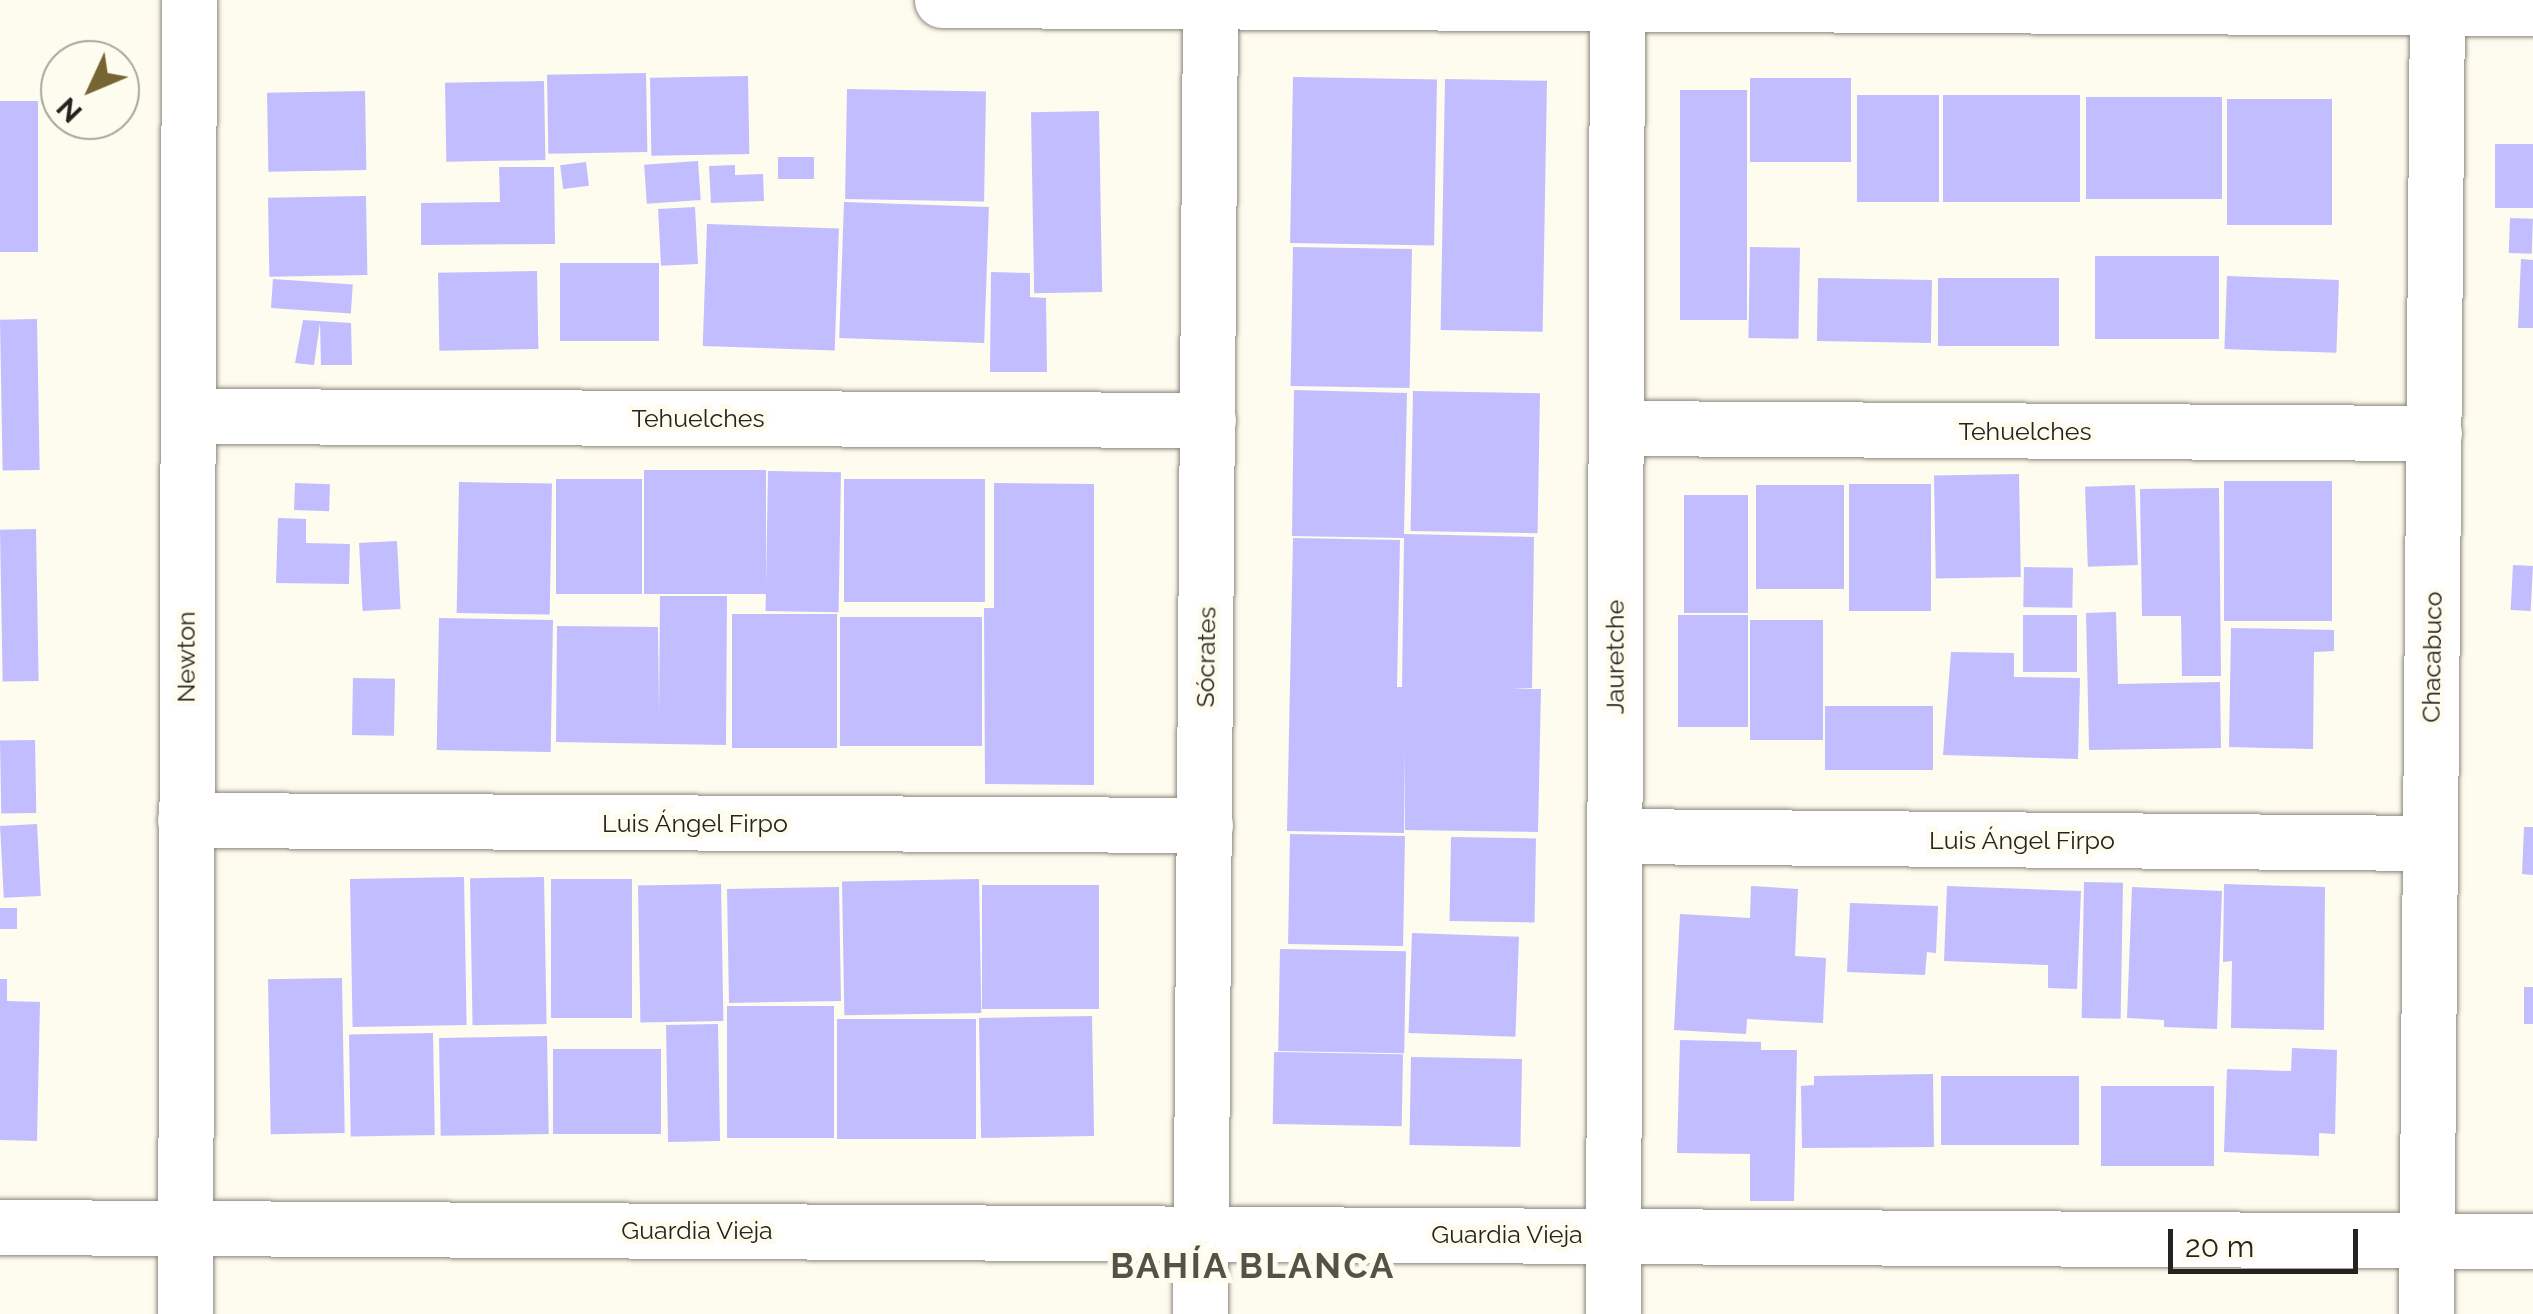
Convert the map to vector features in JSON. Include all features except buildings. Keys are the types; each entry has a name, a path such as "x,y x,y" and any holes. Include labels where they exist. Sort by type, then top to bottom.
{"street":[{"name":"Newton","path":"185,1314 189,0"},
{"path":"942,0 2437,4 2533,8"},
{"name":"Sócrates","path":"1200,1314 1210,1"},
{"name":"Jauretche","path":"1613,1314 1617,2"},
{"name":"Chacabuco","path":"2426,1314 2437,4"},
{"name":"Tehuelches","path":"188,416 1208,420"},
{"name":"Tehuelches","path":"1616,428 2434,433"},
{"name":"Luis Ángel Firpo","path":"185,820 1204,825"},
{"name":"Luis Ángel Firpo","path":"1615,836 2430,843"},
{"name":"Guardia Vieja","path":"0,1227 2533,1241"}],"district":[{"name":"BAHÍA BLANCA","path":"1253,1266"}]}
